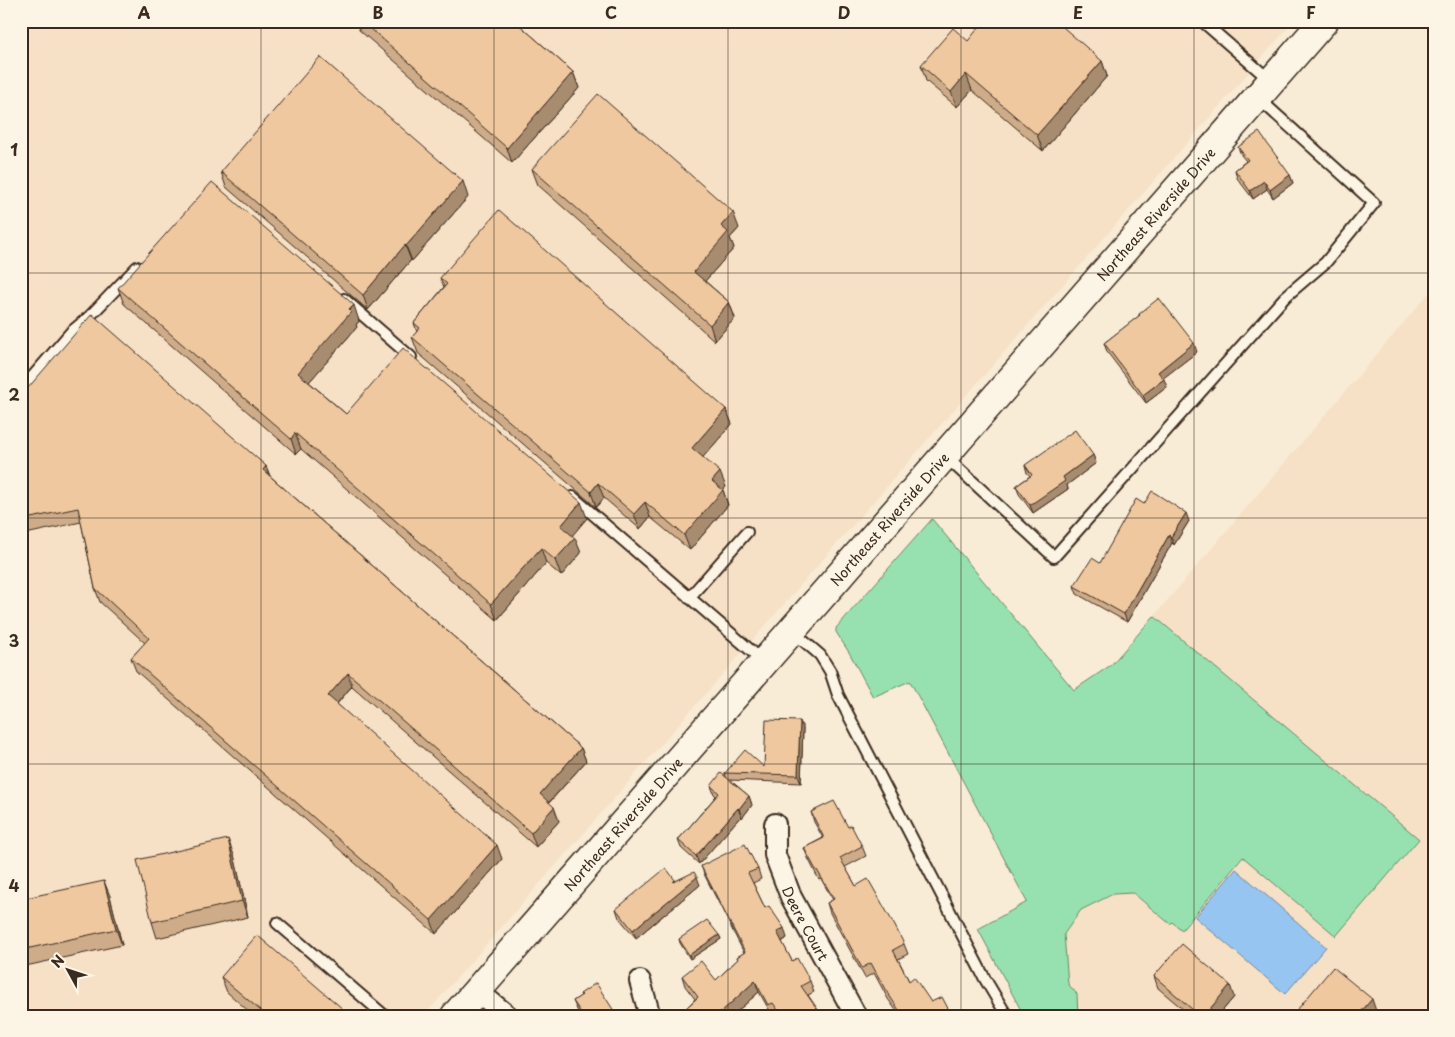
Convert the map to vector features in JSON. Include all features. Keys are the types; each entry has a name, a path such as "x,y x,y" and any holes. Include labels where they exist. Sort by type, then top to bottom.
{"street":[{"name":"Northeast Riverside Drive","path":"455,1016 1324,21"},
{"name":"Deere Court","path":"775,824 775,854 790,897 856,1016"},
{"path":"640,981 650,1016"},
{"path":"477,990 508,1016"}],"lane":[{"path":"945,455 1054,557 1285,297 1326,262 1374,203 1264,89 1202,21"},
{"path":"21,390 71,332 90,316 147,256"},
{"path":"340,295 422,366"},
{"path":"564,490 764,662"},
{"path":"689,598 747,532"},
{"path":"792,630 820,655 830,671 842,703 980,970 1008,1016"},
{"path":"277,923 385,1016"}],"shaded area":[{"path":"21,21 1294,21 424,1016 21,1016"},
{"path":"1434,287 1434,1016 1078,1016 1077,994 1068,984 1064,934 1081,910 1113,894 1133,893 1169,924 1172,922 1182,929 1243,857 1418,839 1154,616"}],"green space":[{"path":"932,519 1074,690 1111,665 1154,616 1419,839 1336,936 1243,857 1182,930 1172,922 1170,924 1133,893 1113,894 1081,910 1064,934 1068,984 1077,994 1078,1016 1024,1016 978,929 1027,902 910,681 873,697 836,632 836,628"}],"water":[{"path":"1236,869 1326,947 1285,994 1195,917"}],"building":[{"path":"362,21 515,21 573,72 507,148"},
{"path":"984,21 1056,21 1102,61 1037,135 966,74 951,92 921,65 953,28 968,41"},
{"path":"320,57 463,181 363,295 221,172"},
{"path":"598,94 733,212 721,226 728,232 694,272 729,302 710,325 532,169"},
{"path":"1259,132 1290,175 1270,190 1264,181 1250,191 1235,170 1248,160 1238,147"},
{"path":"212,182 354,305 349,310 351,312 298,373 346,414 403,348 581,502 561,526 575,538 555,560 541,548 491,604 295,433 291,439 118,288"},
{"path":"499,210 726,409 692,448 720,472 712,481 723,490 684,535 645,502 634,514 598,483 591,492 412,337 420,328 414,323 447,284 440,278"},
{"path":"1159,298 1194,343 1158,372 1164,379 1143,395 1104,343"},
{"path":"92,314 266,466 263,470 581,748 540,794 554,807 531,833 348,673 328,696 497,845 431,920 131,658 149,638 95,588 78,508 21,520 21,396"},
{"path":"1075,430 1093,455 1063,477 1065,481 1030,505 1016,486 1032,475 1025,465"},
{"path":"1152,491 1186,513 1171,537 1169,535 1124,614 1074,586 1092,558 1100,563 1136,499 1144,504"},
{"path":"766,720 800,721 798,775 725,773 745,750 764,767"},
{"path":"721,773 749,796 696,856 678,840 719,793 711,786"},
{"path":"834,801 848,827 851,825 862,846 840,858 856,886 868,879 895,926 904,944 893,950 909,981 914,977 931,1002 942,997 952,1016 903,1016 871,963 862,968 827,903 834,899 804,848 824,838 811,812"},
{"path":"228,839 242,901 152,922 137,860"},
{"path":"745,844 758,869 748,873 765,908 769,906 784,928 777,932 792,961 797,958 810,981 801,986 822,1016 782,1016 773,1003 768,1005 755,981 720,1013 722,1016 693,1016 686,1008 698,997 682,976 701,961 716,980 738,959 737,957 745,952 701,866"},
{"path":"666,868 675,880 673,882 694,872 697,877 633,930 616,909"},
{"path":"104,881 116,929 21,950 21,899"},
{"path":"707,920 719,935 689,955 679,939"},
{"path":"257,935 351,1016 267,1016 221,977"},
{"path":"1182,944 1230,985 1204,1016 1200,1016 1154,976"},
{"path":"1333,967 1372,999 1360,1013 1363,1016 1292,1016"},
{"path":"596,983 616,1014 620,1011 623,1016 583,1016 573,1001"}]}
